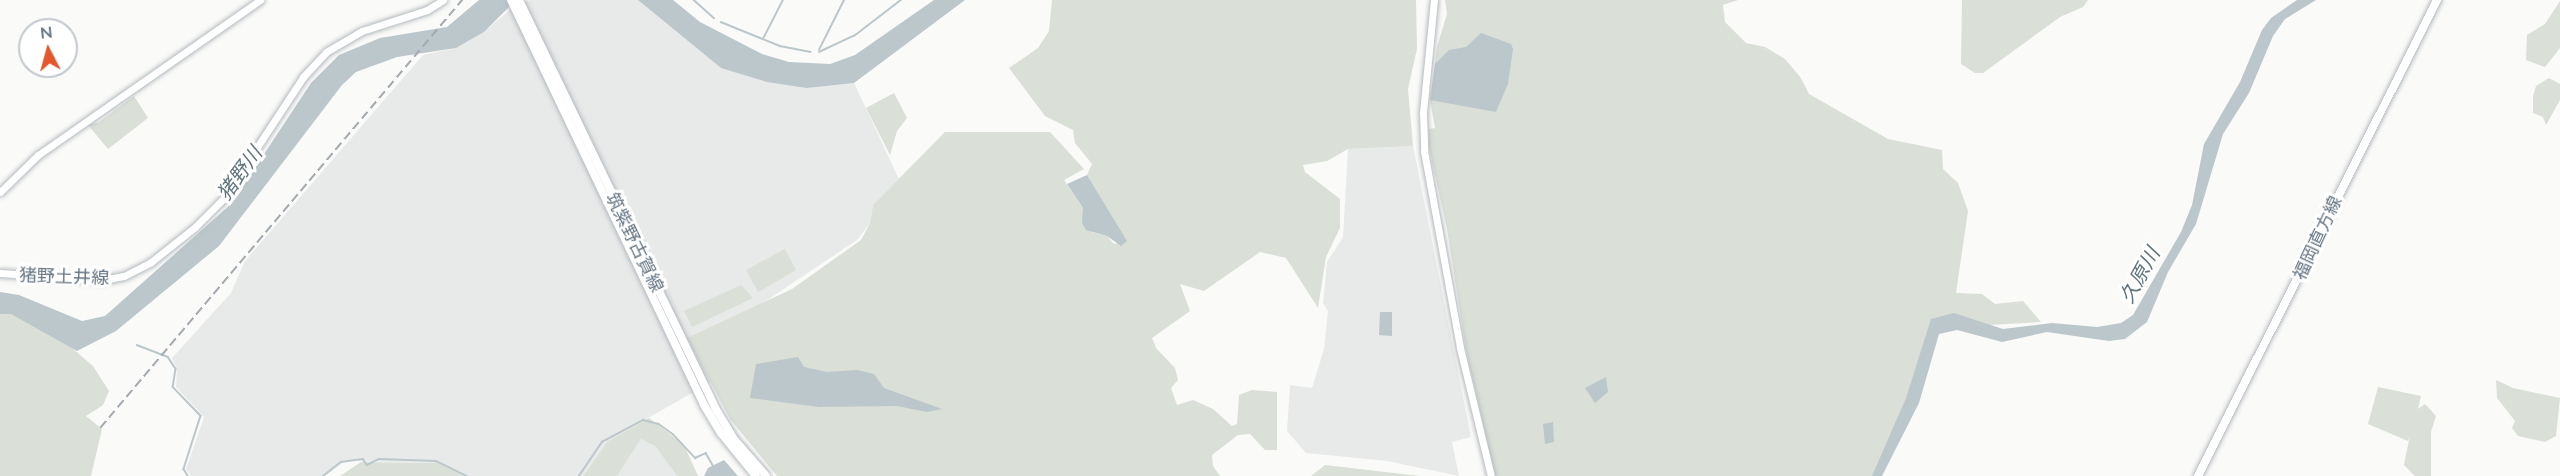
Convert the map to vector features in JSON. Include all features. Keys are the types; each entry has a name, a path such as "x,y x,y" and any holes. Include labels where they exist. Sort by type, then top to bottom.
{"main road":[{"name":"福岡直方線","path":"2198,476 2437,0"},
{"name":"筑紫野古賀線","path":"514,1 704,405 721,433 756,476"},
{"name":"筑紫野古賀線","path":"514,1 717,411 733,438 766,476"}],"street":[{"path":"0,192 38,154 260,0"},
{"name":"猪野土井線","path":"0,273 103,280 124,276 151,262 195,227 223,199 303,77 326,52 362,31 427,10 443,0"},
{"path":"1434,0 1423,113 1424,152 1460,348 1491,476"}],"shaded area":[{"path":"479,0 516,0 484,32 456,48 397,57 356,72 342,85 219,246 116,331 77,351 11,314 0,314 0,292 19,295 82,321 105,316 231,204 311,83 339,55 380,38 447,27"},
{"path":"530,0 638,0 721,68 807,88 854,83 899,179 873,205 870,223 857,240 739,319 711,382 608,441 583,476 464,476 438,463 345,461 325,476 191,476 186,469 204,417 176,387 177,368 172,358 231,293 245,261 423,55 456,48 484,32 511,9"},
{"path":"638,0 673,0 700,22 762,54 789,62 830,64 855,55 934,0 965,0 854,83 807,88 767,82 721,68"},
{"path":"1052,0 1416,0 1417,49 1408,89 1413,146 1348,149 1327,161 1303,165 1305,172 1340,199 1340,228 1326,257 1318,308 1286,258 1260,252 1204,291 1180,284 1190,311 1152,338 1156,348 1175,368 1178,380 1171,388 1177,405 1193,400 1213,409 1232,426 1237,424 1239,395 1252,390 1277,392 1277,450 1265,450 1250,434 1238,435 1212,455 1213,466 1220,476 777,476 730,419 687,338 792,289 861,240 870,223 873,205 945,132 1050,132 1084,169 1064,180 1083,208 1092,232 1107,236 1114,244 1126,241 1087,175 1092,164 1075,143 1073,130 1045,116 1009,68 1038,48 1049,31"},
{"path":"1445,0 1738,0 1723,5 1725,22 1746,43 1765,47 1785,59 1801,78 1809,94 1888,139 1942,150 1943,169 1958,183 1968,211 1956,293 1982,294 1995,304 2023,301 2041,322 1935,328 1874,476 1495,476 1466,350 1447,229 1428,144 1429,129 1435,128 1430,100 1437,47 1447,14"},
{"path":"1962,0 2088,0 2083,7 2060,17 1983,73 1975,73 1961,64"},
{"path":"2297,0 2316,0 2285,19 2273,36 2249,93 2223,134 2196,224 2168,272 2147,322 2125,339 2109,341 2047,332 2002,342 1957,330 1939,334 1919,403 1882,476 1872,476 1906,398 1931,319 1954,313 2003,329 2052,323 2097,327 2121,323 2133,315 2181,232 2192,205 2204,144 2240,82 2262,30 2271,18"},
{"path":"2560,1 2560,48 2545,67 2526,60 2527,35 2545,24"},
{"path":"1481,33 1511,44 1513,49 1508,84 1496,112 1430,100 1435,64 1449,50 1466,47"},
{"path":"2549,78 2560,84 2560,100 2546,125 2543,117 2533,113 2533,96 2536,86"},
{"path":"894,93 907,118 897,131 890,155 866,108"},
{"path":"134,96 148,118 108,149 88,125 99,122"},
{"path":"1413,146 1471,437 1452,442 1459,476 1387,461 1306,453 1287,431 1290,385 1312,388 1324,349 1328,311 1323,303 1327,262 1343,237 1348,149"},
{"path":"1087,175 1127,241 1121,246 1107,236 1086,230 1082,223 1083,208 1067,184"},
{"path":"785,249 796,270 758,292 746,270"},
{"path":"741,285 753,298 692,327 684,311"},
{"path":"1380,312 1392,312 1392,336 1379,335"},
{"path":"0,314 11,314 58,336 93,366 109,391 103,405 86,416 102,429 91,476 0,476"},
{"path":"798,357 804,367 827,372 857,370 874,374 884,388 942,409 927,412 897,406 819,407 750,398 756,364"},
{"path":"1606,377 1608,392 1595,403 1585,388"},
{"path":"2496,380 2513,388 2560,398 2556,436 2545,442 2518,436 2512,428 2515,421 2497,398"},
{"path":"2378,387 2421,396 2418,409 2425,404 2436,416 2431,432 2431,476 2415,476 2404,465 2410,435 2408,441 2368,424"},
{"path":"649,418 684,445 698,476 677,476 655,446 641,439 617,476 583,476 608,441"},
{"path":"1553,422 1554,442 1545,444 1543,424"},
{"path":"641,439 655,446 677,476 617,476"},
{"path":"724,460 738,476 704,476 708,468"},
{"path":"361,462 438,463 464,476 340,476"},
{"path":"1325,465 1420,476 1311,476"}],"waterway":[{"path":"694,0 714,18"},
{"path":"763,39 783,0"},
{"path":"819,50 844,0"},
{"path":"819,52 854,36 901,0"},
{"path":"721,22 780,46 810,52"},
{"path":"137,345 168,357 176,369 173,387 201,416 184,469 188,476"},
{"path":"579,476 602,442 643,420 659,424 673,434 695,458 706,453 713,465"},
{"path":"323,476 341,462 363,459 367,465 379,459 436,461 467,476"}],"railway":[{"path":"100,428 462,0"}],"water label":[{"name":"猪野川","path":"239,173"},
{"name":"久原川","path":"2139,275"}]}
